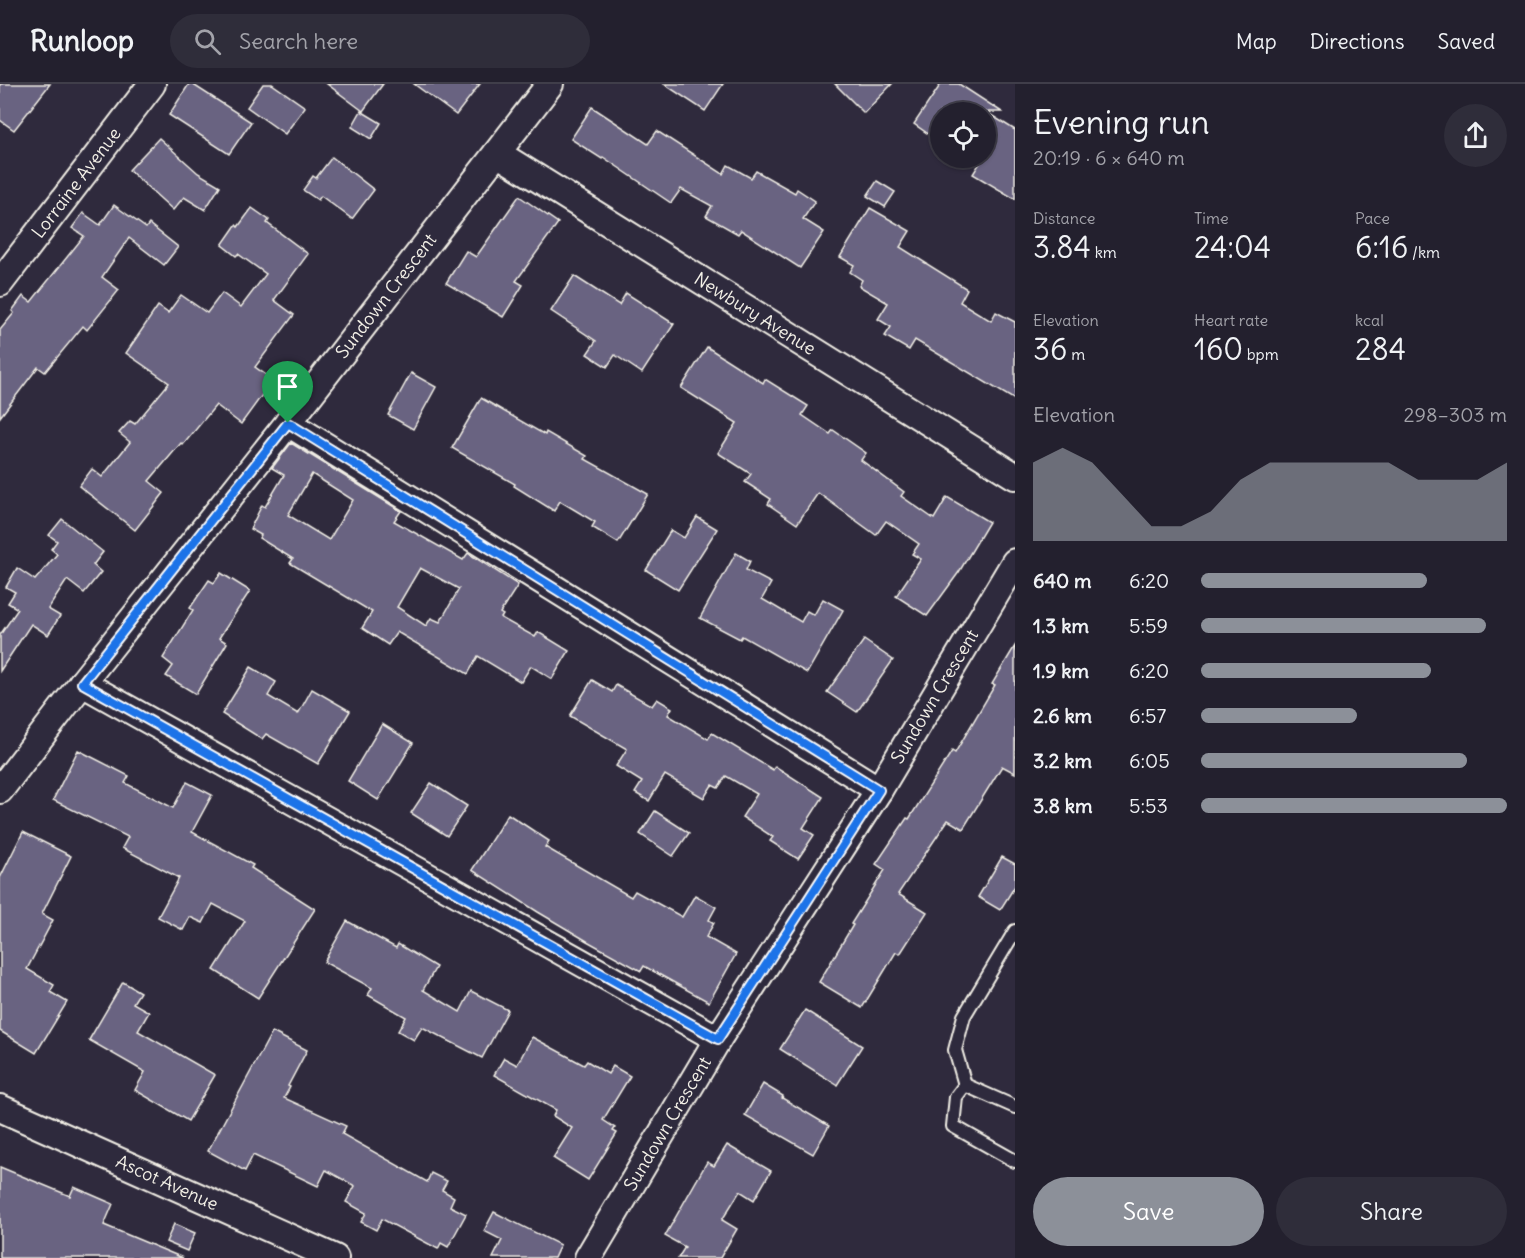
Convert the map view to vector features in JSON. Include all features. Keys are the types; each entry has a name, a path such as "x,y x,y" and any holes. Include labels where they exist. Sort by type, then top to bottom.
{"street":[{"name":"Lorraine Avenue","path":"0,283 152,84"},
{"name":"Sundown Crescent","path":"0,790 550,84"},
{"name":"Newbury Avenue","path":"497,153 1015,476"},
{"path":"288,423 879,790"},
{"name":"Sundown Crescent","path":"588,1258 718,1039 879,790 1015,562"},
{"path":"82,683 718,1039"},
{"name":"Ascot Avenue","path":"0,1108 336,1258"}],"lane":[{"path":"965,1085 955,1050 964,1016 1015,931"},
{"path":"965,1085 1015,1107"},
{"path":"965,1085 956,1097 953,1126 1015,1161"}],"building":[{"path":"0,84 50,84 14,130 0,120"},
{"path":"189,84 251,122 229,154 169,115"},
{"path":"263,84 272,84 305,107 285,134 247,107"},
{"path":"327,84 383,84 363,111"},
{"path":"414,84 480,84 456,115"},
{"path":"664,84 723,84 705,111"},
{"path":"835,84 892,84 864,113"},
{"path":"941,84 959,84 987,102 930,102 930,135 914,124"},
{"path":"592,107 648,144 657,131 723,174 728,165 751,178 756,171 795,193 797,189 815,201 803,219 824,232 800,268 741,230 738,234 706,216 712,206 681,189 671,203 603,157 602,159 571,139"},
{"path":"361,111 381,123 371,139 352,127"},
{"path":"996,118 1015,130 1015,199 973,174 977,168 996,168"},
{"path":"159,138 198,173 220,186 205,210 184,197 173,210 129,170"},
{"path":"332,157 374,190 352,219 321,196 318,200 303,190 313,176 316,178"},
{"path":"877,181 895,192 885,207 867,196"},
{"path":"519,196 558,223 516,281 523,285 503,317 446,283 466,251 476,257"},
{"path":"114,205 146,228 149,224 178,247 164,265 129,238 102,277 119,290 87,330 83,326 45,372 38,367 0,417 0,330 14,313 12,311 23,296 31,302 84,236 72,228 83,213 100,225"},
{"path":"252,208 269,220 267,223 308,254 274,300 294,315 255,367 273,380 241,424 216,405 183,445 181,443 149,481 164,493 135,530 79,486 92,469 102,477 130,442 119,433 130,421 135,424 169,383 126,353 158,306 168,313 181,295 207,313 222,293 241,307 266,274 222,245"},
{"path":"870,208 910,231 900,247 967,289 960,302 991,321 996,312 1015,322 1015,400 915,340 909,350 885,336 891,327 878,319 888,303 859,286 862,280 850,272 854,265 840,257"},
{"path":"574,276 619,305 626,293 674,324 642,373 615,355 607,367 587,354 596,341 551,311"},
{"path":"707,347 763,383 765,379 808,406 802,415 830,434 833,430 866,453 861,460 904,492 901,496 934,519 947,497 989,522 959,572 927,616 896,596 921,559 912,554 919,544 886,521 876,535 818,493 797,524 768,504 771,499 745,482 751,474 718,453 737,423 681,388"},
{"path":"411,373 436,387 413,429 388,415"},
{"path":"481,398 545,435 546,432 587,456 585,459 648,494 618,543 592,527 595,522 560,501 554,511 514,486 515,484 452,448"},
{"path":"291,443 401,511 394,521 463,560 468,553 518,585 500,613 503,615 501,618 535,637 538,632 569,651 552,679 531,666 521,682 478,656 468,674 397,632 388,645 362,628 372,612 290,563 293,559 259,538 261,535 250,529 262,505 265,507 284,475 272,468","holes":["312,474 353,500 329,540 288,515","420,568 459,589 440,622 431,618 426,626 397,607"]},
{"path":"697,517 717,529 678,590 646,570 671,530 684,538"},
{"path":"62,519 103,552 93,565 101,572 84,593 67,580 48,609 60,616 48,635 31,624 0,671 0,635 18,609 8,603 15,592 6,587 17,568 35,580 57,554 51,549 57,541 49,535"},
{"path":"736,553 750,561 746,570 771,583 762,599 801,622 807,611 814,615 823,599 843,610 807,673 742,636 740,639 700,618"},
{"path":"221,573 250,591 219,638 227,643 196,694 166,676 173,666 163,658 193,610 190,608 209,580 214,583"},
{"path":"864,640 893,660 857,712 827,692"},
{"path":"1015,646 1015,773 1002,766 963,829 948,820 898,894 927,912 900,954 896,952 862,1008 819,982 853,925 851,924 885,870 876,864 907,818 909,819 952,751 955,753"},
{"path":"251,667 276,682 268,696 298,714 312,689 350,711 318,764 266,734 262,739 222,714"},
{"path":"592,680 612,692 616,685 652,706 657,699 672,708 668,715 708,739 712,733 773,770 775,766 823,797 803,828 814,835 798,859 770,841 773,837 742,817 757,794 726,776 718,788 712,785 704,798 665,775 649,801 635,793 642,782 616,766 627,749 570,716"},
{"path":"382,724 413,743 378,800 348,781"},
{"path":"78,750 129,776 125,783 173,808 187,782 212,795 192,832 253,865 251,868 315,909 258,998 214,970 245,921 213,904 203,923 190,917 183,930 158,917 179,878 122,848 128,837 53,800"},
{"path":"431,783 467,806 447,836 411,813"},
{"path":"655,811 689,833 673,856 640,834"},
{"path":"508,814 549,841 545,847 631,897 635,891 682,917 695,895 716,907 709,920 714,923 706,937 736,954 709,1002 644,966 641,971 587,941 472,870"},
{"path":"23,832 71,856 42,914 53,920 27,969 54,985 50,992 67,1002 36,1053 0,1031 0,878"},
{"path":"1002,857 1015,864 1015,886 1000,910 978,897"},
{"path":"347,921 396,948 398,944 436,967 423,990 460,1012 471,991 508,1010 482,1058 422,1027 414,1040 398,1031 406,1017 368,995 372,988 324,962"},
{"path":"123,982 140,992 133,1003 149,1012 138,1031 215,1075 188,1121 135,1090 145,1072 89,1040"},
{"path":"805,1010 862,1046 837,1085 780,1049"},
{"path":"272,1032 307,1050 284,1098 346,1126 342,1134 427,1182 431,1173 447,1181 442,1190 454,1197 450,1206 466,1214 448,1247 441,1243 438,1249 382,1219 376,1230 361,1222 366,1213 346,1202 355,1186 326,1170 318,1186 253,1155 245,1171 208,1151"},
{"path":"532,1037 584,1065 587,1061 608,1074 613,1066 630,1076 603,1120 615,1128 613,1131 617,1133 588,1180 553,1158 572,1128 553,1116 556,1110 494,1075 504,1058 517,1065"},
{"path":"763,1084 829,1126 813,1154 745,1115"},
{"path":"727,1145 771,1171 754,1200 740,1191 722,1220 737,1229 720,1258 678,1258 685,1247 665,1236 707,1162 714,1166"},
{"path":"0,1167 70,1196 74,1187 113,1204 104,1225 183,1258 0,1258"},
{"path":"494,1212 560,1245 554,1258 493,1258 502,1240 484,1231"},
{"path":"174,1224 195,1233 187,1251 166,1242"}],"route":[{"path":"288,423 879,790 718,1039 82,683 288,423"}]}
